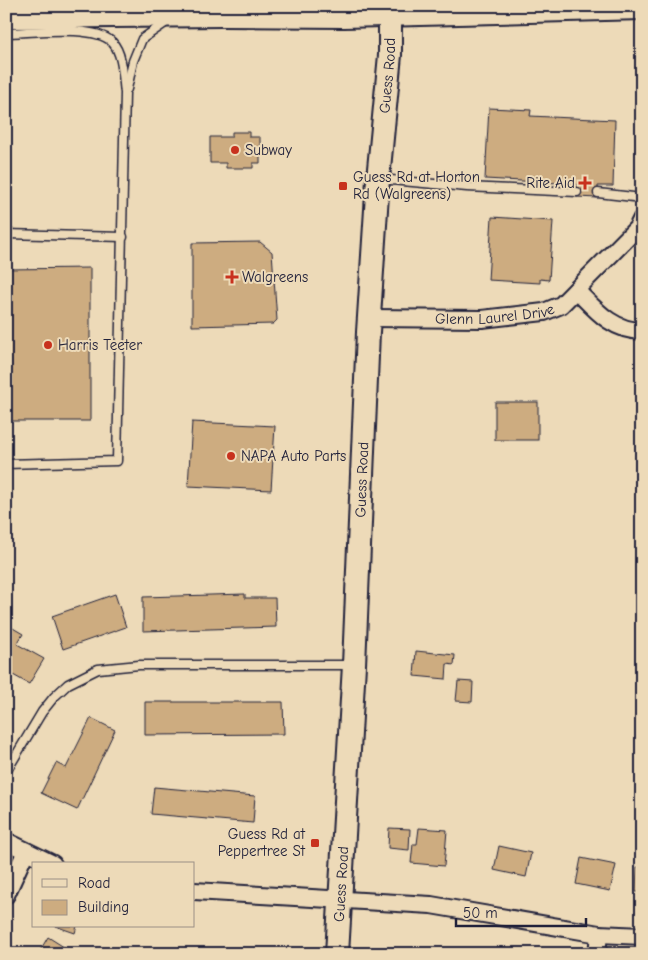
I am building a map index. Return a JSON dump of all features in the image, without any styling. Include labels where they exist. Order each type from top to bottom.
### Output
[{"type":"main road","name":"Guess Road","points":[[337,954],[354,665],[370,318],[378,179],[390,55],[390,11]]},
{"type":"street","points":[[6,18],[127,12],[175,16],[222,11],[642,9]]},
{"type":"street","name":"Glenn Laurel Drive","points":[[370,318],[482,319],[544,312],[561,305],[637,228],[642,218]]},
{"type":"street","points":[[576,290],[602,316],[616,326],[642,331]]},
{"type":"street","points":[[6,841],[49,862]]},
{"type":"street","points":[[6,895],[26,851]]},
{"type":"street","points":[[195,891],[431,905],[599,934],[642,936]]},
{"type":"street","points":[[597,954],[599,934]]},
{"type":"lane","points":[[6,464],[117,461],[126,93],[133,61],[142,39],[175,16]]},
{"type":"lane","points":[[6,33],[78,31],[102,35],[113,42],[119,55],[126,93]]},
{"type":"lane","points":[[378,179],[467,187],[576,192]]},
{"type":"lane","points":[[598,193],[642,198]]},
{"type":"lane","points":[[6,234],[123,236]]},
{"type":"lane","points":[[6,772],[42,712],[54,697],[68,684],[98,669],[139,665],[354,665]]},
{"type":"building","name":"Rite Aid","points":[[489,108],[531,110],[530,116],[615,120],[613,186],[598,186],[598,198],[576,197],[577,184],[485,179]]},
{"type":"building","name":"Subway","points":[[232,132],[249,132],[249,137],[260,137],[260,163],[253,163],[253,168],[226,168],[226,163],[210,163],[210,137],[232,137]]},
{"type":"building","points":[[492,217],[553,221],[549,280],[540,279],[540,283],[488,280]]},
{"type":"building","name":"Walgreens","points":[[260,242],[272,252],[277,320],[273,324],[192,326],[192,243]]},
{"type":"building","name":"Harris Teeter","points":[[90,268],[90,421],[6,421],[6,269]]},
{"type":"building","points":[[495,402],[538,402],[538,440],[495,440]]},
{"type":"building","name":"NAPA Auto Parts","points":[[192,422],[275,426],[271,490],[188,486]]},
{"type":"building","points":[[115,594],[126,627],[63,649],[52,616]]},
{"type":"building","points":[[245,594],[245,598],[275,598],[276,627],[143,631],[143,597]]},
{"type":"building","points":[[6,624],[23,634],[17,644],[44,659],[29,684],[6,671]]},
{"type":"building","points":[[416,651],[455,655],[454,665],[447,664],[446,679],[414,676]]},
{"type":"building","points":[[458,681],[473,682],[472,702],[456,701]]},
{"type":"building","points":[[145,702],[283,702],[284,734],[145,735]]},
{"type":"building","points":[[91,718],[115,730],[77,810],[41,793],[56,763],[66,768]]},
{"type":"building","points":[[154,787],[255,796],[253,823],[151,814]]},
{"type":"building","points":[[389,828],[410,829],[409,850],[388,848]]},
{"type":"building","points":[[419,828],[447,830],[444,866],[411,863],[413,844],[417,844]]},
{"type":"building","points":[[499,846],[531,853],[526,877],[494,870]]},
{"type":"building","points":[[581,858],[616,865],[610,891],[576,884]]},
{"type":"building","points":[[637,867],[642,867],[642,892],[636,892]]},
{"type":"building","points":[[61,928],[76,928],[75,933]]},
{"type":"building","points":[[48,937],[67,949],[64,954],[38,954]]},
{"type":"place","name":"Subway","points":[[235,150]]},
{"type":"place","name":"Rite Aid","points":[[585,183]]},
{"type":"place","name":"Guess Rd at Horton Rd (Walgreens)","points":[[343,186]]},
{"type":"place","name":"Walgreens","points":[[232,277]]},
{"type":"place","name":"Harris Teeter","points":[[48,345]]},
{"type":"place","name":"NAPA Auto Parts","points":[[231,456]]},
{"type":"place","name":"Guess Rd at Peppertree St","points":[[315,843]]}]
